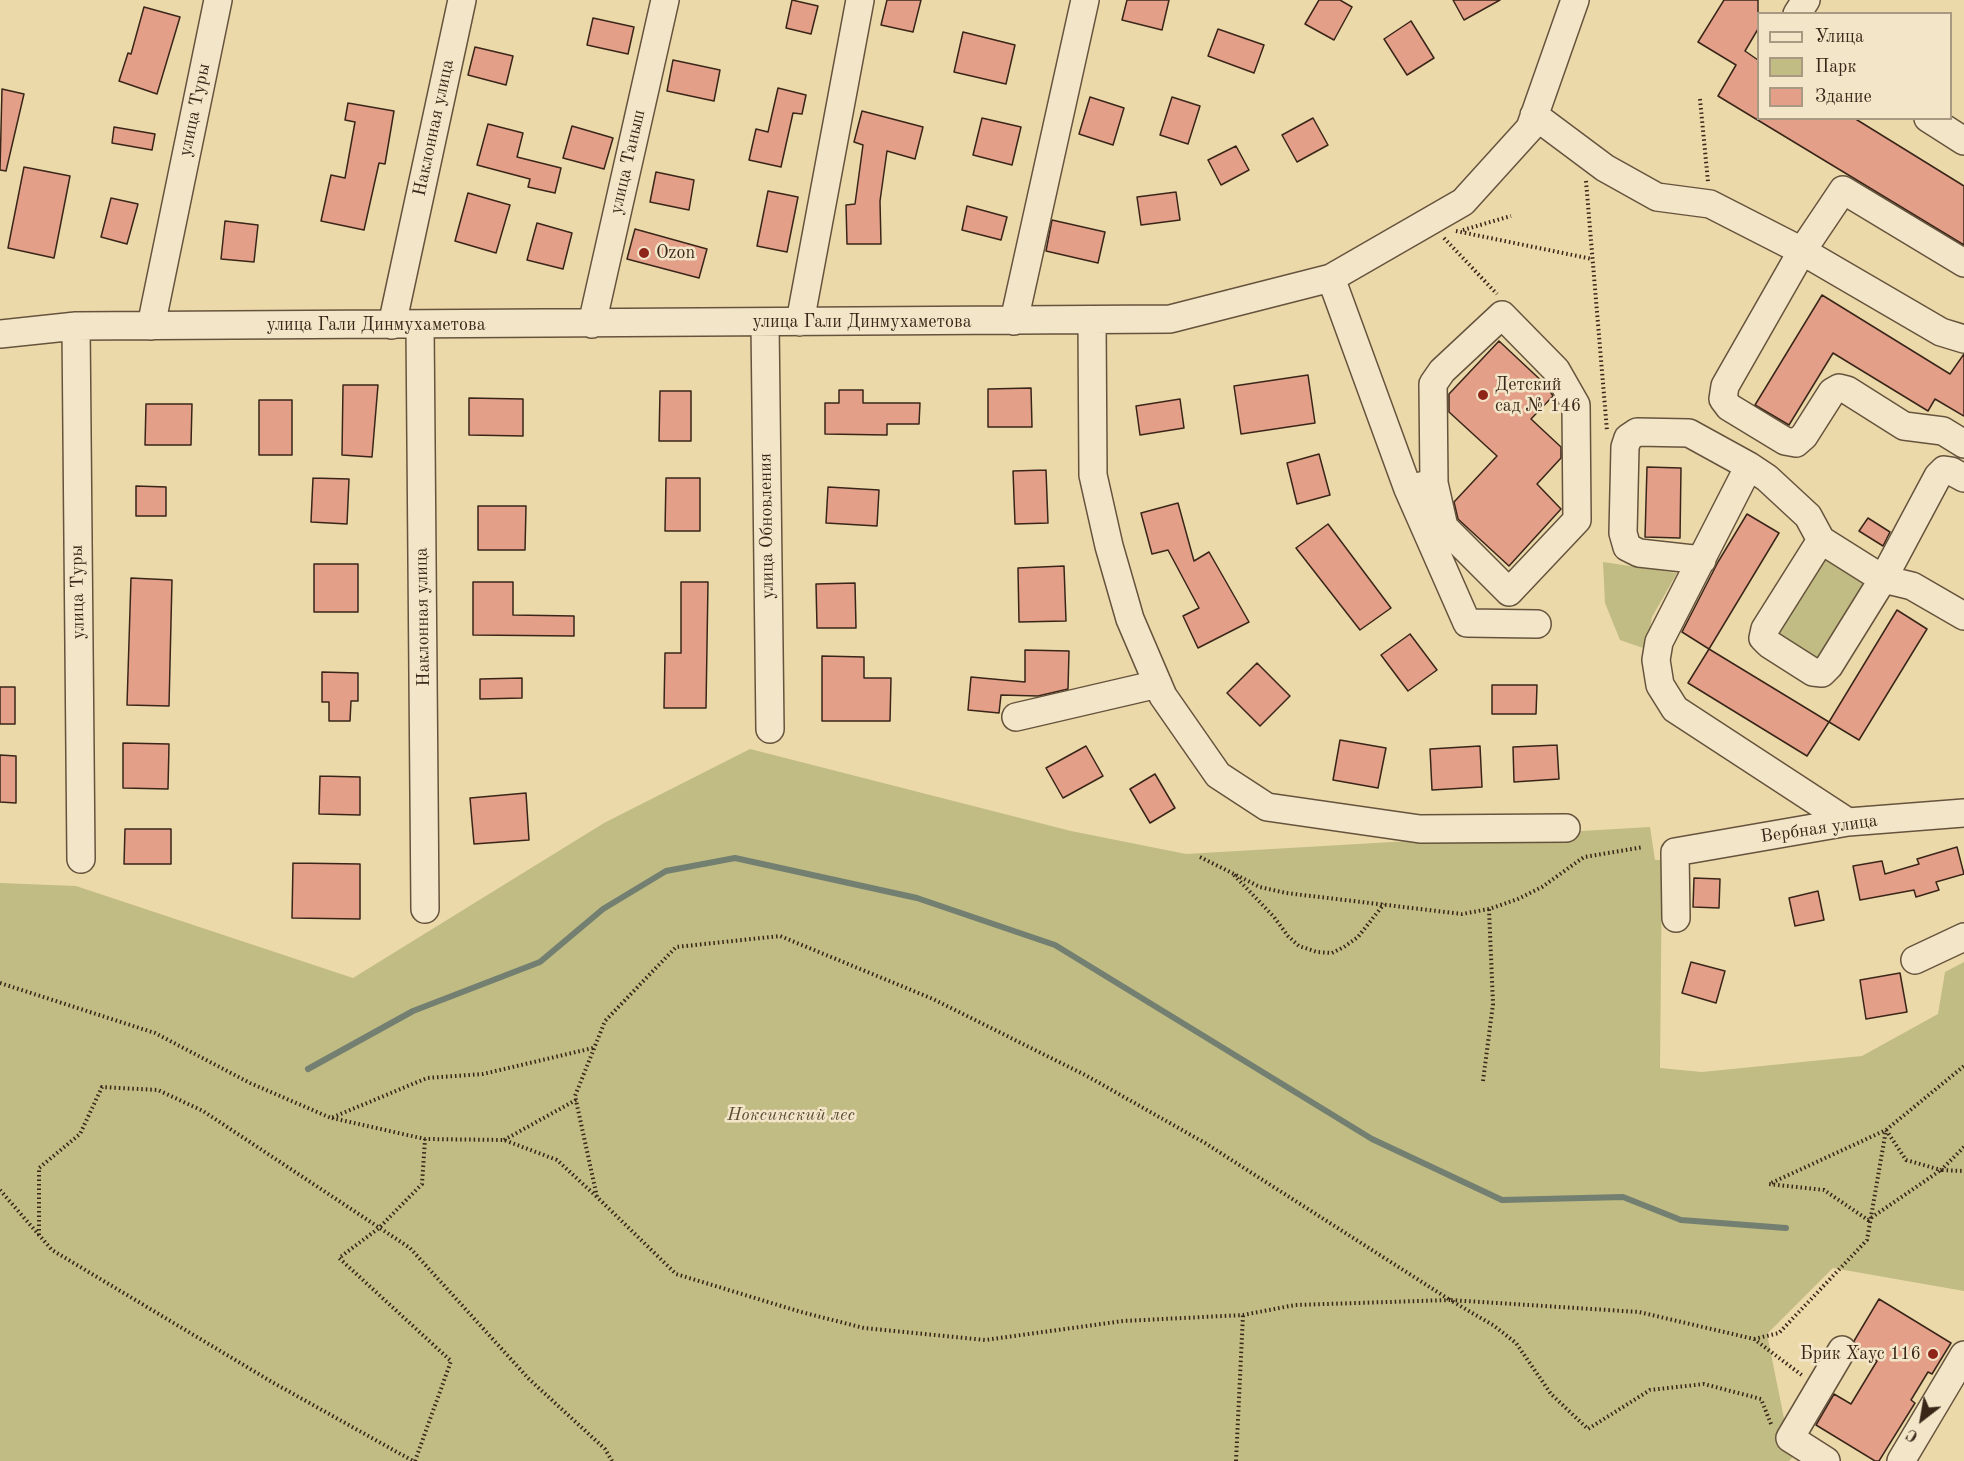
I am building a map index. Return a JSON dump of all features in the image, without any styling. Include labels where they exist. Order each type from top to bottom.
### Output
[{"type":"street","name":"улица Туры","points":[[151,326],[218,0]]},
{"type":"street","name":"Наклонная улица","points":[[392,326],[462,0]]},
{"type":"street","name":"улица Таныш","points":[[592,324],[665,0]]},
{"type":"street","points":[[800,322],[860,0]]},
{"type":"street","points":[[1014,321],[1085,0]]},
{"type":"street","name":"улица Гали Динмухаметова","points":[[0,334],[76,326],[1170,320],[1331,278],[1463,202],[1530,128],[1575,0]]},
{"type":"street","points":[[1534,115],[1605,168],[1657,197],[1710,204],[1802,251],[1941,332],[1964,339]]},
{"type":"street","points":[[1931,120],[1964,141]]},
{"type":"street","points":[[1964,263],[1844,190],[1802,251],[1725,386],[1723,399],[1729,407],[1785,441],[1796,443],[1804,436],[1832,392],[1839,388],[1847,390],[1904,426],[1943,431],[1964,444]]},
{"type":"street","points":[[1331,278],[1408,489],[1467,623],[1537,624]]},
{"type":"street","points":[[1502,315],[1556,370],[1576,405],[1577,520],[1509,592],[1444,527],[1434,483],[1433,384],[1442,371],[1502,315]]},
{"type":"street","points":[[1092,320],[1093,475],[1109,546],[1131,619],[1163,696],[1218,775],[1267,807],[1420,829],[1566,828]]},
{"type":"street","name":"улица Обновления","points":[[765,323],[770,729]]},
{"type":"street","name":"Наклонная улица","points":[[420,325],[426,909]]},
{"type":"street","name":"улица Туры","points":[[76,326],[81,859]]},
{"type":"street","points":[[1702,560],[1639,554],[1627,547],[1623,533],[1625,447],[1628,438],[1637,432],[1689,433],[1749,466],[1767,478],[1808,516],[1821,540],[1883,579],[1912,586],[1964,616]]},
{"type":"street","points":[[1749,466],[1659,642],[1656,660],[1660,685],[1675,710],[1848,822]]},
{"type":"street","points":[[1821,540],[1765,629],[1763,638],[1813,672],[1822,673],[1829,666],[1883,579],[1938,476],[1944,470],[1964,478]]},
{"type":"street","points":[[1408,489],[1434,483]]},
{"type":"street","points":[[1016,717],[1158,684]]},
{"type":"street","name":"Вербная улица","points":[[1676,918],[1675,852],[1848,822],[1964,813]]},
{"type":"street","points":[[1915,960],[1964,937]]},
{"type":"street","points":[[1826,1461],[1790,1438],[1818,1387],[1842,1350]]},
{"type":"street","points":[[1901,1461],[1964,1355]]},
{"type":"path","points":[[1700,99],[1710,204]]},
{"type":"path","points":[[1586,154],[1608,436]]},
{"type":"path","points":[[1458,232],[1511,216]]},
{"type":"path","points":[[1452,231],[1593,259]]},
{"type":"path","points":[[1440,233],[1511,308],[1502,315]]},
{"type":"path","points":[[1200,857],[1260,887],[1286,893],[1462,914],[1489,909],[1542,887],[1584,857],[1643,847]]},
{"type":"path","points":[[1231,873],[1293,941],[1299,946],[1317,952],[1332,953],[1358,937],[1384,904]]},
{"type":"path","points":[[1483,1081],[1493,1004],[1489,909]]},
{"type":"path","points":[[597,1197],[575,1096],[605,1021],[676,947],[780,936],[933,999],[1087,1076],[1205,1143],[1450,1300],[1493,1325],[1516,1343],[1551,1394],[1588,1429],[1650,1390],[1704,1384],[1761,1399],[1775,1434],[1790,1438]]},
{"type":"path","points":[[0,982],[155,1033],[250,1083],[331,1118],[425,1139],[504,1140],[557,1160],[676,1274],[864,1328],[985,1340],[1123,1321],[1243,1315],[1295,1305],[1450,1300],[1639,1312],[1754,1339],[1818,1387]]},
{"type":"path","points":[[331,1118],[427,1078],[483,1074],[594,1048]]},
{"type":"path","points":[[1868,1220],[1824,1190],[1769,1184],[1886,1130],[1964,1066]]},
{"type":"path","points":[[39,1235],[39,1168],[80,1134],[102,1087],[158,1090],[203,1111],[410,1248],[530,1379],[605,1449],[612,1461]]},
{"type":"path","points":[[504,1140],[576,1100]]},
{"type":"path","points":[[1754,1339],[1779,1333],[1867,1240],[1868,1220],[1886,1130]]},
{"type":"path","points":[[1886,1130],[1906,1160],[1941,1170],[1964,1172]]},
{"type":"path","points":[[0,1190],[52,1250],[273,1382],[414,1461],[451,1361],[339,1258],[379,1228],[422,1184],[425,1139]]},
{"type":"path","points":[[1868,1220],[1941,1170],[1964,1147]]},
{"type":"path","points":[[1236,1461],[1243,1315]]},
{"type":"green space","points":[[1817,555],[1869,585],[1820,665],[1769,634]]},
{"type":"green space","points":[[1603,562],[1677,573],[1652,617],[1646,649],[1620,640],[1605,603]]},
{"type":"green space","name":"Ноксинский лес","points":[[750,749],[1071,831],[1186,854],[1650,827],[1655,860],[1662,860],[1660,1068],[1702,1072],[1862,1056],[1938,1014],[1945,972],[1964,962],[1964,1291],[1833,1268],[1767,1334],[1792,1458],[1789,1461],[0,1461],[0,883],[76,886],[353,978],[604,823]]},
{"type":"building","points":[[792,0],[818,6],[811,34],[786,28]]},
{"type":"building","points":[[887,0],[921,0],[913,32],[881,25]]},
{"type":"building","points":[[1127,0],[1169,0],[1162,30],[1122,20]]},
{"type":"building","points":[[1319,0],[1340,0],[1352,7],[1334,40],[1305,24]]},
{"type":"building","points":[[1453,0],[1500,0],[1464,20]]},
{"type":"building","points":[[1724,0],[1758,0],[1757,31],[1745,51],[1757,59],[1757,120],[1718,96],[1736,65],[1698,42]]},
{"type":"building","points":[[144,7],[180,17],[157,94],[119,81],[128,53],[131,54]]},
{"type":"building","points":[[593,18],[634,27],[628,54],[587,45]]},
{"type":"building","points":[[1411,21],[1434,58],[1407,75],[1384,39]]},
{"type":"building","points":[[1218,29],[1264,45],[1254,73],[1208,56]]},
{"type":"building","points":[[963,32],[1015,45],[1006,84],[954,72]]},
{"type":"building","points":[[475,47],[513,56],[506,85],[468,75]]},
{"type":"building","points":[[673,60],[720,70],[714,101],[667,91]]},
{"type":"building","points":[[778,88],[806,95],[802,114],[793,113],[781,167],[749,160],[756,129],[768,132]]},
{"type":"building","points":[[2,89],[24,94],[6,171],[0,170]]},
{"type":"building","points":[[1090,97],[1124,108],[1113,145],[1079,134]]},
{"type":"building","points":[[1172,97],[1200,106],[1188,144],[1160,135]]},
{"type":"building","points":[[348,103],[394,111],[385,164],[379,163],[364,230],[321,221],[331,175],[345,178],[355,122],[345,120]]},
{"type":"building","points":[[862,111],[923,127],[915,159],[887,151],[880,201],[881,244],[847,244],[846,205],[855,204],[863,145],[854,142]]},
{"type":"building","points":[[982,118],[1021,127],[1012,165],[973,155]]},
{"type":"building","points":[[1313,118],[1328,145],[1297,162],[1282,135]]},
{"type":"building","points":[[1758,120],[1857,120],[1964,186],[1964,245]]},
{"type":"building","points":[[488,124],[523,133],[517,157],[561,168],[555,193],[528,187],[530,179],[477,165]]},
{"type":"building","points":[[572,126],[613,138],[604,169],[563,158]]},
{"type":"building","points":[[114,127],[155,134],[152,150],[112,143]]},
{"type":"building","points":[[1236,146],[1249,170],[1221,185],[1208,160]]},
{"type":"building","points":[[24,167],[70,176],[54,258],[8,248]]},
{"type":"building","points":[[656,172],[694,180],[689,210],[650,202]]},
{"type":"building","points":[[768,191],[798,197],[787,252],[757,246]]},
{"type":"building","points":[[1176,192],[1180,220],[1141,225],[1137,197]]},
{"type":"building","points":[[468,193],[510,205],[496,253],[455,241]]},
{"type":"building","points":[[111,198],[138,204],[127,244],[101,237]]},
{"type":"building","points":[[967,206],[1007,217],[1001,240],[962,230]]},
{"type":"building","points":[[1052,220],[1105,232],[1098,263],[1046,251]]},
{"type":"building","points":[[225,221],[258,225],[254,262],[221,259]]},
{"type":"building","points":[[537,223],[572,233],[563,269],[527,260]]},
{"type":"building","points":[[635,229],[707,249],[699,278],[627,259]]},
{"type":"building","points":[[1822,295],[1950,374],[1964,354],[1964,416],[1935,399],[1928,411],[1833,353],[1789,425],[1755,405]]},
{"type":"building","points":[[1499,341],[1547,386],[1553,396],[1531,419],[1561,447],[1561,458],[1537,484],[1561,509],[1509,566],[1458,519],[1454,502],[1497,456],[1449,412],[1449,394]]},
{"type":"building","points":[[1308,375],[1315,423],[1241,434],[1234,386]]},
{"type":"building","points":[[343,385],[378,385],[372,457],[342,455]]},
{"type":"building","points":[[1031,388],[1032,427],[988,427],[988,389]]},
{"type":"building","points":[[839,390],[863,390],[863,403],[920,403],[919,424],[887,424],[887,435],[825,434],[825,403],[839,403]]},
{"type":"building","points":[[660,391],[691,391],[691,441],[659,441]]},
{"type":"building","points":[[469,398],[523,399],[523,436],[469,435]]},
{"type":"building","points":[[1180,399],[1184,428],[1140,435],[1136,406]]},
{"type":"building","points":[[259,400],[292,400],[292,455],[259,455]]},
{"type":"building","points":[[146,404],[192,404],[191,445],[145,445]]},
{"type":"building","points":[[1319,454],[1330,495],[1297,504],[1287,463]]},
{"type":"building","points":[[1647,467],[1681,468],[1680,538],[1645,537]]},
{"type":"building","points":[[1046,470],[1048,523],[1015,524],[1013,471]]},
{"type":"building","points":[[313,478],[349,479],[347,524],[311,522]]},
{"type":"building","points":[[666,478],[700,478],[700,531],[665,531]]},
{"type":"building","points":[[136,486],[166,487],[166,516],[136,516]]},
{"type":"building","points":[[828,487],[879,490],[877,526],[826,523]]},
{"type":"building","points":[[1178,503],[1194,561],[1209,552],[1249,622],[1198,648],[1183,616],[1199,608],[1168,550],[1152,554],[1141,513]]},
{"type":"building","points":[[478,506],[526,506],[525,550],[478,550]]},
{"type":"building","points":[[1747,514],[1779,533],[1709,649],[1682,632],[1718,562]]},
{"type":"building","points":[[1868,518],[1890,532],[1883,546],[1859,531]]},
{"type":"building","points":[[1328,524],[1391,608],[1360,630],[1296,548]]},
{"type":"building","points":[[314,564],[358,564],[358,612],[314,612]]},
{"type":"building","points":[[1064,566],[1066,621],[1019,622],[1018,568]]},
{"type":"building","points":[[131,578],[172,580],[169,706],[127,705]]},
{"type":"building","points":[[473,582],[513,582],[513,615],[574,616],[574,636],[473,635]]},
{"type":"building","points":[[681,582],[708,582],[706,708],[664,708],[665,653],[681,653]]},
{"type":"building","points":[[855,583],[856,628],[817,628],[816,584]]},
{"type":"building","points":[[1897,610],[1927,629],[1859,740],[1829,722]]},
{"type":"building","points":[[1410,634],[1437,670],[1408,691],[1381,655]]},
{"type":"building","points":[[1709,649],[1829,722],[1807,756],[1688,683]]},
{"type":"building","points":[[1025,650],[1069,651],[1068,689],[1038,696],[1001,695],[999,713],[968,710],[971,677],[1025,682]]},
{"type":"building","points":[[822,656],[864,657],[864,678],[891,678],[890,721],[822,721]]},
{"type":"building","points":[[1257,663],[1290,696],[1260,726],[1227,693]]},
{"type":"building","points":[[322,672],[358,673],[358,701],[351,701],[350,721],[329,721],[329,702],[322,702]]},
{"type":"building","points":[[522,678],[522,698],[480,699],[480,679]]},
{"type":"building","points":[[1492,685],[1537,685],[1536,714],[1492,714]]},
{"type":"building","points":[[0,687],[15,687],[15,724],[0,724]]},
{"type":"building","points":[[1340,740],[1386,748],[1378,788],[1333,780]]},
{"type":"building","points":[[123,743],[169,744],[168,789],[123,788]]},
{"type":"building","points":[[1557,745],[1559,779],[1514,782],[1513,747]]},
{"type":"building","points":[[1086,746],[1103,776],[1063,798],[1046,768]]},
{"type":"building","points":[[1480,746],[1482,787],[1432,790],[1430,749]]},
{"type":"building","points":[[0,755],[16,756],[16,803],[0,802]]},
{"type":"building","points":[[1155,774],[1175,808],[1150,823],[1130,789]]},
{"type":"building","points":[[320,776],[360,777],[360,815],[319,814]]},
{"type":"building","points":[[526,793],[529,840],[474,844],[470,798]]},
{"type":"building","points":[[125,829],[171,829],[171,864],[124,864]]},
{"type":"building","points":[[1957,847],[1964,874],[1936,882],[1939,890],[1916,897],[1914,890],[1860,900],[1853,866],[1882,861],[1885,874],[1919,864],[1917,859]]},
{"type":"building","points":[[293,863],[360,864],[360,919],[292,918]]},
{"type":"building","points":[[1694,878],[1720,879],[1719,908],[1693,907]]},
{"type":"building","points":[[1818,891],[1824,920],[1795,926],[1789,898]]},
{"type":"building","points":[[1691,962],[1725,971],[1716,1003],[1682,993]]},
{"type":"building","points":[[1900,973],[1907,1012],[1866,1019],[1860,980]]},
{"type":"building","points":[[1879,1299],[1951,1343],[1932,1374],[1928,1372],[1911,1400],[1915,1403],[1879,1461],[1875,1461],[1816,1425],[1834,1394],[1851,1404],[1877,1361],[1858,1349],[1854,1341]]},
{"type":"waterway","points":[[308,1069],[413,1011],[540,962],[603,909],[666,871],[735,858],[917,898],[1055,945],[1372,1139],[1502,1200],[1623,1197],[1681,1220],[1786,1228]]},
{"type":"place","name":"Ozon","points":[[644,253]]},
{"type":"place","name":"Детский сад № 146","points":[[1483,395]]},
{"type":"place","name":"Брик Хаус 116","points":[[1933,1354]]}]
